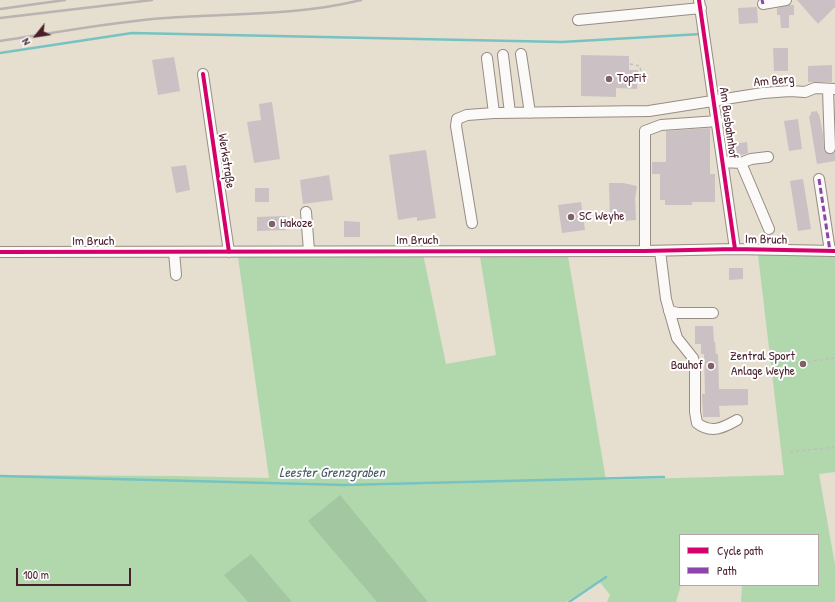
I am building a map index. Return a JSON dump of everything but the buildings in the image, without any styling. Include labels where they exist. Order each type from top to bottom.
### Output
[{"type":"street","points":[[762,4],[786,0]]},
{"type":"street","points":[[578,20],[700,4]]},
{"type":"street","name":"Am Busbahnhof","points":[[700,4],[718,121],[735,250]]},
{"type":"street","points":[[521,54],[530,113]]},
{"type":"street","points":[[503,56],[510,113]]},
{"type":"street","points":[[487,58],[494,113]]},
{"type":"street","name":"Werkstraße","points":[[203,74],[229,252]]},
{"type":"street","name":"Am Berg","points":[[472,223],[456,126],[457,119],[461,117],[467,115],[494,113],[649,111],[763,94],[790,91],[805,92],[815,88],[832,89]]},
{"type":"street","points":[[830,148],[832,89]]},
{"type":"street","points":[[645,251],[645,131],[661,125],[718,121]]},
{"type":"street","points":[[723,162],[741,163],[768,157]]},
{"type":"street","points":[[741,163],[769,229]]},
{"type":"street","points":[[819,179],[833,250]]},
{"type":"street","points":[[306,212],[309,251]]},
{"type":"street","name":"Im Bruch","points":[[0,252],[833,250]]},
{"type":"street","points":[[660,251],[669,311],[677,338],[693,358],[695,367],[695,412],[697,423],[703,428],[713,429],[721,428],[737,420]]},
{"type":"street","points":[[174,252],[176,275]]},
{"type":"street","points":[[669,311],[678,314],[713,313]]},
{"type":"path","points":[[630,64],[640,66],[641,73]]},
{"type":"path","points":[[778,366],[835,358]]},
{"type":"path","points":[[790,452],[835,447]]},
{"type":"green space","points":[[423,254],[446,364],[496,355],[480,257],[568,256],[606,480],[784,475],[758,255],[835,256],[835,472],[819,474],[835,565],[835,602],[741,602],[742,586],[819,586],[819,534],[679,534],[679,586],[681,586],[676,602],[607,602],[610,595],[599,581],[566,602],[0,602],[0,475],[269,478],[238,257]]},
{"type":"green space","points":[[340,495],[428,602],[377,602],[308,521]]},
{"type":"green space","points":[[251,554],[292,602],[248,602],[224,575]]},
{"type":"waterway","points":[[0,53],[132,33],[562,42],[701,34]]},
{"type":"waterway","name":"Leester Grenzgraben","points":[[0,476],[345,485],[664,477]]},
{"type":"waterway","points":[[569,602],[606,577]]},
{"type":"railway","points":[[0,9],[65,0]]},
{"type":"railway","points":[[0,18],[152,0]]},
{"type":"railway","points":[[0,41],[144,20],[313,9],[361,0]]},
{"type":"marked path","points":[[762,0],[763,4]]},
{"type":"marked path","points":[[819,179],[830,251]]},
{"type":"cycle path","points":[[699,0],[735,249]]},
{"type":"cycle path","points":[[203,74],[229,252]]},
{"type":"cycle path","points":[[0,252],[645,251],[735,249],[835,251]]},
{"type":"place","name":"TopFit","points":[[609,79]]},
{"type":"place","name":"SC Weyhe","points":[[571,217]]},
{"type":"place","name":"Hakoze","points":[[272,224]]},
{"type":"place","name":"Zentral Sport Anlage Weyhe","points":[[803,364]]},
{"type":"place","name":"Bauhof","points":[[711,366]]}]
